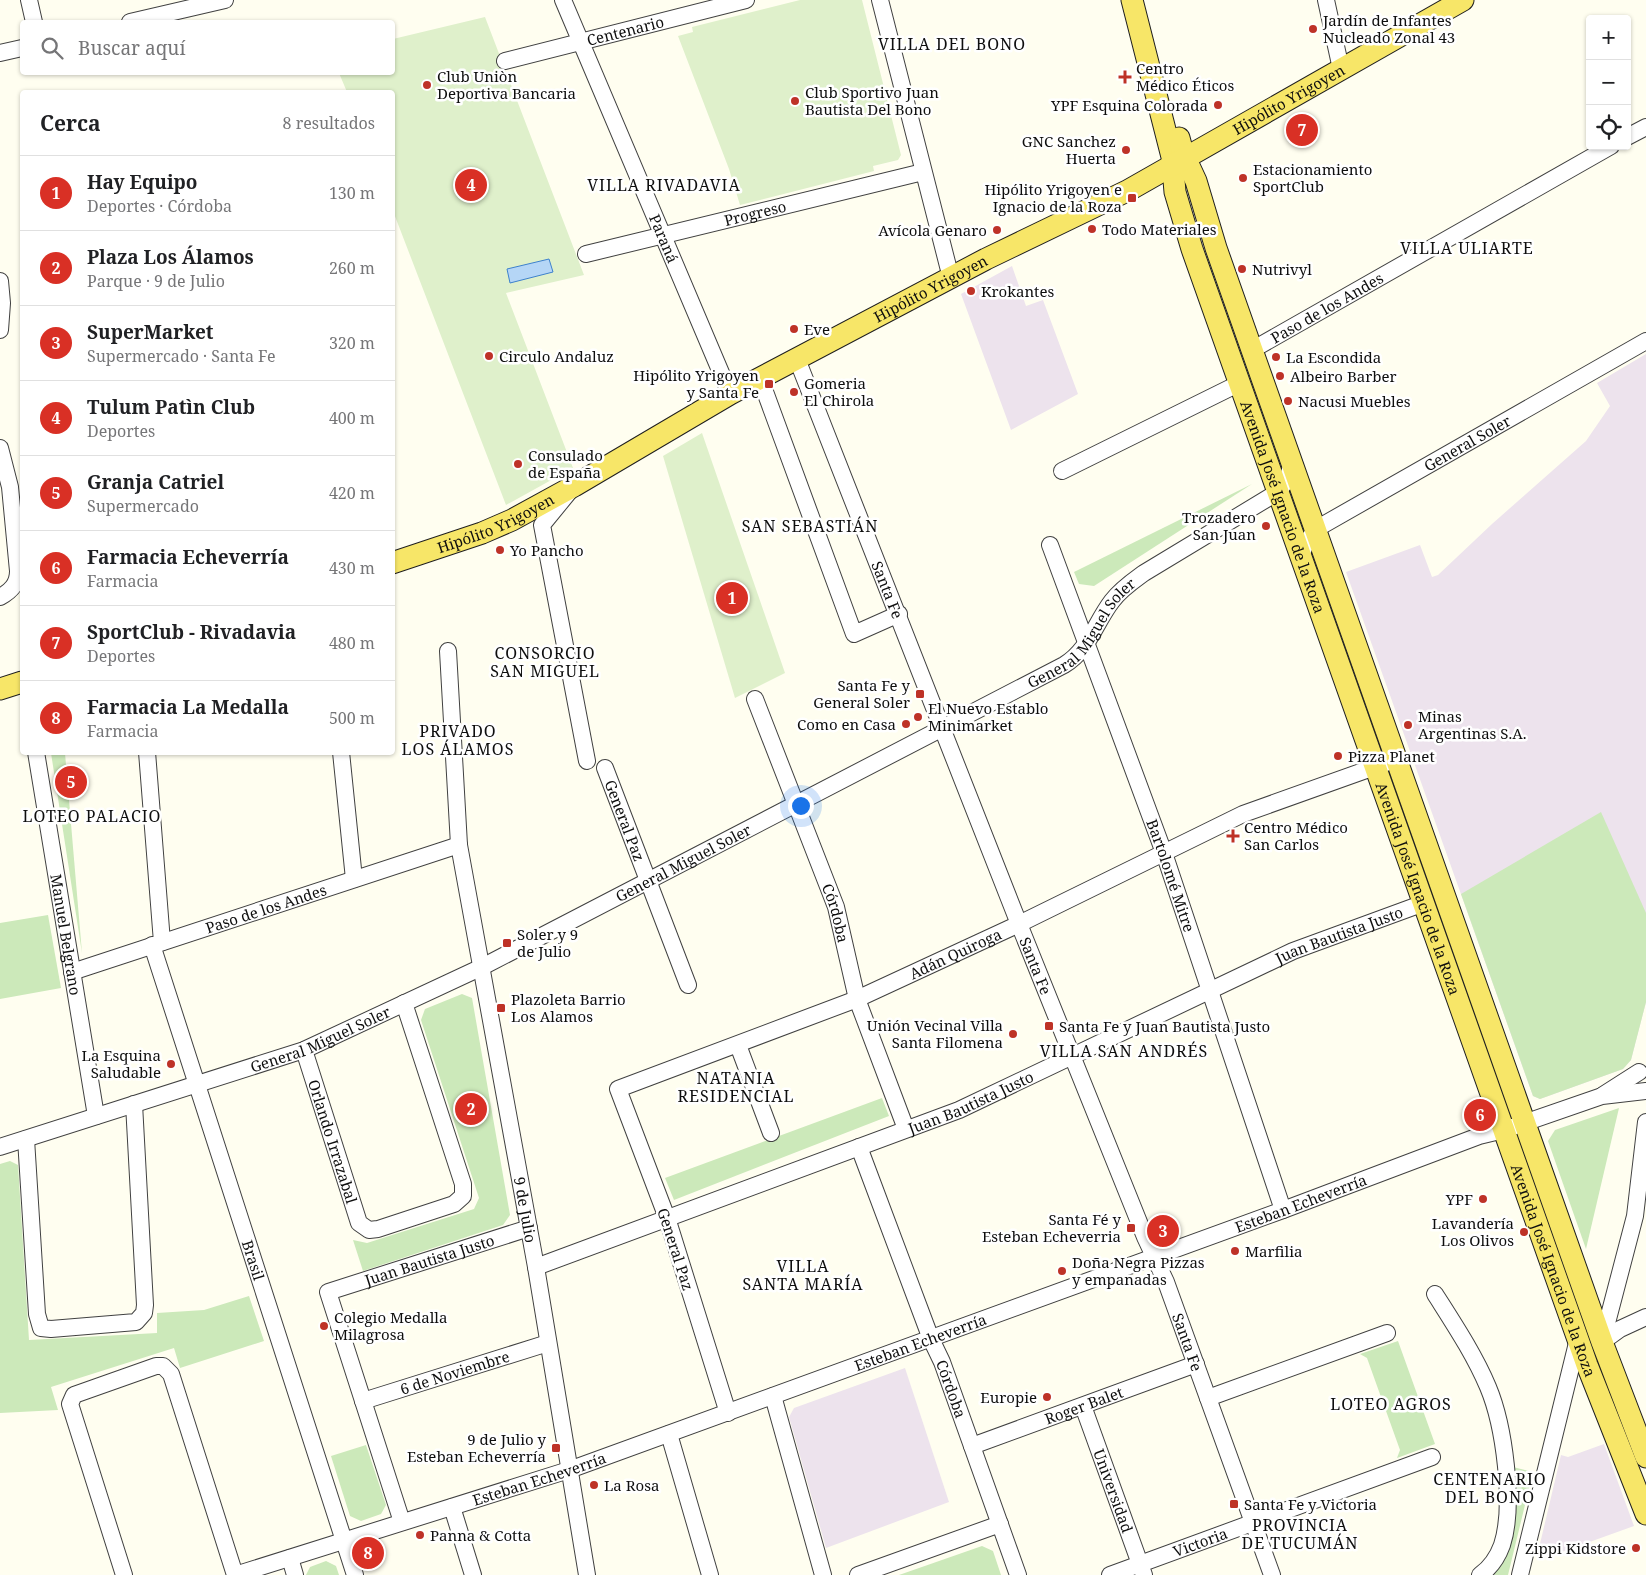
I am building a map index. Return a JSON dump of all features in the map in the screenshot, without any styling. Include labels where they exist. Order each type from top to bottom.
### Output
[{"type":"main road","name":"Avenida José Ignacio de la Roza","points":[[1132,0],[1179,162],[1196,181],[1216,248],[1602,1342],[1646,1457]]},
{"type":"main road","name":"Avenida José Ignacio de la Roza","points":[[1144,0],[1179,162],[1175,192],[1192,249],[1578,1339],[1646,1514]]},
{"type":"main road","name":"Hipólito Yrigoyen","points":[[395,562],[490,530],[512,520],[574,486],[730,394],[797,358],[950,278],[1129,190],[1463,0]]},
{"type":"main road","points":[[0,689],[20,683]]},
{"type":"street","points":[[29,0],[34,20]]},
{"type":"street","points":[[136,20],[184,5],[225,0]]},
{"type":"street","name":"Paraná","points":[[563,0],[730,394]]},
{"type":"street","name":"Centenario","points":[[505,61],[746,0]]},
{"type":"street","points":[[880,0],[950,278]]},
{"type":"street","points":[[1326,0],[1341,70]]},
{"type":"street","points":[[0,53],[20,48]]},
{"type":"street","points":[[1631,135],[1646,127]]},
{"type":"street","name":"Paso de los Andes","points":[[1252,350],[1604,150]]},
{"type":"street","name":"Progreso","points":[[586,254],[923,172]]},
{"type":"street","points":[[0,281],[2,303],[0,330]]},
{"type":"street","name":"General Soler","points":[[1301,556],[1306,543],[1316,529],[1646,341]]},
{"type":"street","name":"Santa Fe","points":[[797,358],[1019,924],[1145,1237],[1166,1282],[1272,1575]]},
{"type":"street","points":[[760,378],[854,634],[898,614]]},
{"type":"street","points":[[1062,470],[1240,383]]},
{"type":"street","points":[[0,448],[10,487],[18,571],[18,577],[11,590],[0,597]]},
{"type":"street","points":[[1278,492],[1287,480],[1292,463]]},
{"type":"street","points":[[574,486],[542,525],[587,761]]},
{"type":"street","name":"General Miguel Soler","points":[[0,1147],[304,1050],[482,966],[648,882],[1064,666],[1079,655],[1113,599],[1126,586],[1144,573],[1278,492]]},
{"type":"street","name":"Bartolomé Mitre","points":[[1050,545],[1164,853],[1283,1210]]},
{"type":"street","name":"9 de Julio","points":[[448,651],[459,845],[536,1267],[588,1575]]},
{"type":"street","name":"Córdoba","points":[[755,700],[836,906],[857,999],[906,1129]]},
{"type":"street","name":"Manuel Belgrano","points":[[36,755],[96,1116]]},
{"type":"street","name":"Brasil","points":[[147,755],[157,944],[196,1084],[355,1575]]},
{"type":"street","points":[[340,755],[354,879]]},
{"type":"street","name":"Adán Quiroga","points":[[618,1088],[738,1045],[857,999],[1019,924],[1244,814],[1397,759]]},
{"type":"street","name":"General Paz","points":[[605,768],[688,985]]},
{"type":"street","name":"Paso de los Andes","points":[[72,972],[459,845]]},
{"type":"street","name":"Juan Bautista Justo","points":[[536,1267],[959,1110],[1293,951],[1424,903]]},
{"type":"street","name":"Orlando Irrazabal","points":[[304,1050],[359,1223],[369,1230],[378,1229],[454,1204],[463,1196],[464,1184],[404,1003]]},
{"type":"street","points":[[738,1045],[771,1133]]},
{"type":"street","points":[[1644,1065],[1639,1083],[1646,1091]]},
{"type":"street","name":"Esteban Echeverría","points":[[1602,1096],[1644,1065]]},
{"type":"street","name":"General Paz","points":[[618,1088],[667,1218],[728,1413]]},
{"type":"street","name":"Esteban Echeverría","points":[[235,1575],[569,1470],[1155,1257],[1480,1136],[1504,1130],[1602,1096],[1646,1091]]},
{"type":"street","points":[[26,1139],[37,1314],[40,1328],[51,1329],[136,1322],[144,1313],[145,1305],[134,1104]]},
{"type":"street","points":[[1602,1342],[1635,1216],[1646,1122]]},
{"type":"street","name":"Córdoba","points":[[859,1147],[931,1339],[942,1362],[1018,1575]]},
{"type":"street","name":"Juan Bautista Justo","points":[[363,1402],[328,1292],[529,1228]]},
{"type":"street","points":[[1435,1294],[1468,1346],[1488,1387],[1503,1447],[1507,1503],[1505,1534],[1491,1565],[1480,1575]]},
{"type":"street","points":[[1602,1342],[1620,1329],[1646,1317]]},
{"type":"street","points":[[1208,1398],[1387,1333]]},
{"type":"street","points":[[1520,1575],[1578,1339]]},
{"type":"street","name":"6 de Noviembre","points":[[363,1402],[548,1344]]},
{"type":"street","name":"Roger Balet","points":[[972,1446],[1196,1364]]},
{"type":"street","points":[[124,1575],[70,1404],[74,1394],[156,1366],[163,1366],[171,1374],[235,1575]]},
{"type":"street","points":[[773,1396],[823,1575]]},
{"type":"street","points":[[363,1402],[402,1522]]},
{"type":"street","name":"Universidad","points":[[1083,1406],[1142,1570]]},
{"type":"street","points":[[669,1434],[710,1575]]},
{"type":"street","name":"Victoria","points":[[1110,1575],[1142,1570],[1253,1522],[1432,1457]]},
{"type":"street","points":[[452,1507],[473,1575]]},
{"type":"street","points":[[858,1575],[1000,1524]]},
{"type":"street","points":[[290,1558],[295,1575]]},
{"type":"shaded area","name":"Krokantes","points":[[1012,266],[1026,306],[1043,300],[1078,394],[1011,430],[961,294]]},
{"type":"shaded area","points":[[1646,354],[1646,1002],[1631,1060],[1623,1069],[1540,1099],[1533,1096],[1346,572],[1420,545],[1432,577],[1438,575],[1492,524],[1586,441],[1610,406],[1597,383]]},
{"type":"shaded area","points":[[905,1368],[949,1502],[826,1548],[789,1417],[794,1408]]},
{"type":"shaded area","points":[[1604,1444],[1634,1526],[1559,1553],[1539,1548],[1561,1455],[1568,1457]]},
{"type":"green space","name":"Club Sportivo Juan Bautista Del Bono","points":[[800,0],[862,0],[901,155],[898,160],[873,166],[874,171],[740,205],[729,169],[678,36],[693,32],[692,27]]},
{"type":"green space","points":[[485,17],[584,275],[506,293],[573,468],[506,505],[395,216],[395,90],[346,90],[340,75],[395,75],[395,39]]},
{"type":"green space","points":[[702,433],[785,673],[735,698],[663,456]]},
{"type":"green space","points":[[1252,484],[1094,586],[1079,584],[1074,572]]},
{"type":"green space","points":[[51,755],[65,755],[82,953]]},
{"type":"green space","points":[[1601,812],[1646,913],[1646,1002],[1631,1060],[1623,1069],[1540,1099],[1533,1096],[1461,894]]},
{"type":"green space","points":[[48,915],[61,988],[0,999],[0,923]]},
{"type":"green space","points":[[462,994],[472,998],[510,1215],[503,1225],[363,1271],[353,1240],[367,1243],[474,1209],[479,1198],[421,1020],[425,1009]]},
{"type":"green space","points":[[882,1098],[889,1116],[674,1200],[665,1178]]},
{"type":"green space","points":[[1619,1108],[1586,1249],[1548,1141],[1555,1130]]},
{"type":"green space","points":[[10,1161],[18,1165],[29,1340],[157,1333],[157,1313],[204,1310],[249,1296],[264,1341],[180,1368],[174,1348],[51,1387],[58,1410],[0,1413],[0,1164]]},
{"type":"green space","points":[[1398,1341],[1435,1444],[1397,1458],[1400,1450],[1367,1358],[1360,1354]]},
{"type":"green space","points":[[366,1445],[386,1505],[381,1514],[361,1521],[350,1516],[331,1456]]},
{"type":"green space","points":[[1513,1467],[1533,1472],[1508,1575],[1494,1575],[1501,1563]]},
{"type":"green space","points":[[982,1546],[993,1551],[1001,1575],[899,1575]]},
{"type":"green space","points":[[326,1561],[336,1566],[339,1575],[306,1575],[310,1567]]},
{"type":"water","points":[[549,259],[553,272],[510,283],[507,269]]},
{"type":"place","name":"Jardín de Infantes Nucleado Zonal 43","points":[[1313,29]]},
{"type":"place","name":"Centro Médico Éticos","points":[[1125,77]]},
{"type":"place","name":"Club Uniòn Deportiva Bancaria","points":[[427,85]]},
{"type":"place","name":"Club Sportivo Juan Bautista Del Bono","points":[[795,101]]},
{"type":"place","name":"YPF Esquina Colorada","points":[[1218,105]]},
{"type":"place","name":"SportClub - Rivadavia","points":[[1302,130]]},
{"type":"place","name":"GNC Sanchez Huerta","points":[[1126,150]]},
{"type":"place","name":"Estacionamiento SportClub","points":[[1243,178]]},
{"type":"place","name":"Tulum Patìn Club","points":[[471,185]]},
{"type":"place","name":"Hipólito Yrigoyen e Ignacio de la Roza","points":[[1132,198]]},
{"type":"place","name":"Todo Materiales","points":[[1092,229]]},
{"type":"place","name":"Avícola Genaro","points":[[997,230]]},
{"type":"place","name":"Nutrivyl","points":[[1242,269]]},
{"type":"place","name":"Krokantes","points":[[971,291]]},
{"type":"place","name":"Eve","points":[[794,329]]},
{"type":"place","name":"Circulo Andaluz","points":[[489,356]]},
{"type":"place","name":"La Escondida","points":[[1276,357]]},
{"type":"place","name":"Albeiro Barber","points":[[1280,376]]},
{"type":"place","name":"Hipólito Yrigoyen y Santa Fe","points":[[769,384]]},
{"type":"place","name":"Gomeria El Chirola","points":[[794,392]]},
{"type":"place","name":"Nacusi Muebles","points":[[1288,401]]},
{"type":"place","name":"Consulado de España","points":[[518,464]]},
{"type":"place","name":"Trozadero San Juan","points":[[1266,526]]},
{"type":"place","name":"Yo Pancho","points":[[500,550]]},
{"type":"place","name":"Hay Equipo","points":[[732,598]]},
{"type":"place","name":"Santa Fe y General Soler","points":[[920,694]]},
{"type":"place","name":"El Nuevo Establo Minimarket","points":[[918,717]]},
{"type":"place","name":"Como en Casa","points":[[906,724]]},
{"type":"place","name":"Minas Argentinas S.A.","points":[[1408,725]]},
{"type":"place","name":"Pizza Planet","points":[[1338,756]]},
{"type":"place","name":"Granja Catriel","points":[[71,782]]},
{"type":"place","name":"Centro Médico San Carlos","points":[[1233,836]]},
{"type":"place","name":"Soler y 9 de Julio","points":[[507,943]]},
{"type":"place","name":"Plazoleta Barrio Los Alamos","points":[[501,1008]]},
{"type":"place","name":"Santa Fe y Juan Bautista Justo","points":[[1049,1026]]},
{"type":"place","name":"Unión Vecinal Villa Santa Filomena","points":[[1013,1034]]},
{"type":"place","name":"La Esquina Saludable","points":[[171,1064]]},
{"type":"place","name":"Plaza Los Álamos","points":[[471,1109]]},
{"type":"place","name":"Farmacia Echeverría","points":[[1480,1115]]},
{"type":"place","name":"YPF","points":[[1483,1199]]},
{"type":"place","name":"Santa Fé y Esteban Echeverria","points":[[1131,1228]]},
{"type":"place","name":"SuperMarket","points":[[1163,1231]]},
{"type":"place","name":"Lavandería Los Olivos","points":[[1524,1232]]},
{"type":"place","name":"Marfilia","points":[[1235,1251]]},
{"type":"place","name":"Doña Negra Pizzas y empanadas","points":[[1062,1271]]},
{"type":"place","name":"Colegio Medalla Milagrosa","points":[[324,1326]]},
{"type":"place","name":"Europie","points":[[1047,1397]]},
{"type":"place","name":"9 de Julio y Esteban Echeverría","points":[[556,1448]]},
{"type":"place","name":"La Rosa","points":[[594,1485]]},
{"type":"place","name":"Santa Fe y Victoria","points":[[1234,1504]]},
{"type":"place","name":"Panna & Cotta","points":[[420,1535]]},
{"type":"place","name":"Zippi Kidstore","points":[[1636,1548]]},
{"type":"place","name":"Farmacia La Medalla","points":[[368,1553]]},
{"type":"district","name":"VILLA DEL BONO","points":[[952,44]]},
{"type":"district","name":"VILLA RIVADAVIA","points":[[664,185]]},
{"type":"district","name":"VILLA ULIARTE","points":[[1467,248]]},
{"type":"district","name":"SAN SEBASTIÁN","points":[[810,526]]},
{"type":"district","name":"CONSORCIO SAN MIGUEL","points":[[545,662]]},
{"type":"district","name":"PRIVADO LOS ÁLAMOS","points":[[458,740]]},
{"type":"district","name":"LOTEO PALACIO","points":[[92,816]]},
{"type":"district","name":"VILLA SAN ANDRÉS","points":[[1124,1051]]},
{"type":"district","name":"NATANIA RESIDENCIAL","points":[[736,1087]]},
{"type":"district","name":"VILLA SANTA MARÍA","points":[[803,1275]]},
{"type":"district","name":"LOTEO AGROS","points":[[1391,1404]]},
{"type":"district","name":"CENTENARIO DEL BONO","points":[[1490,1488]]},
{"type":"district","name":"PROVINCIA DE TUCUMÁN","points":[[1300,1534]]}]
